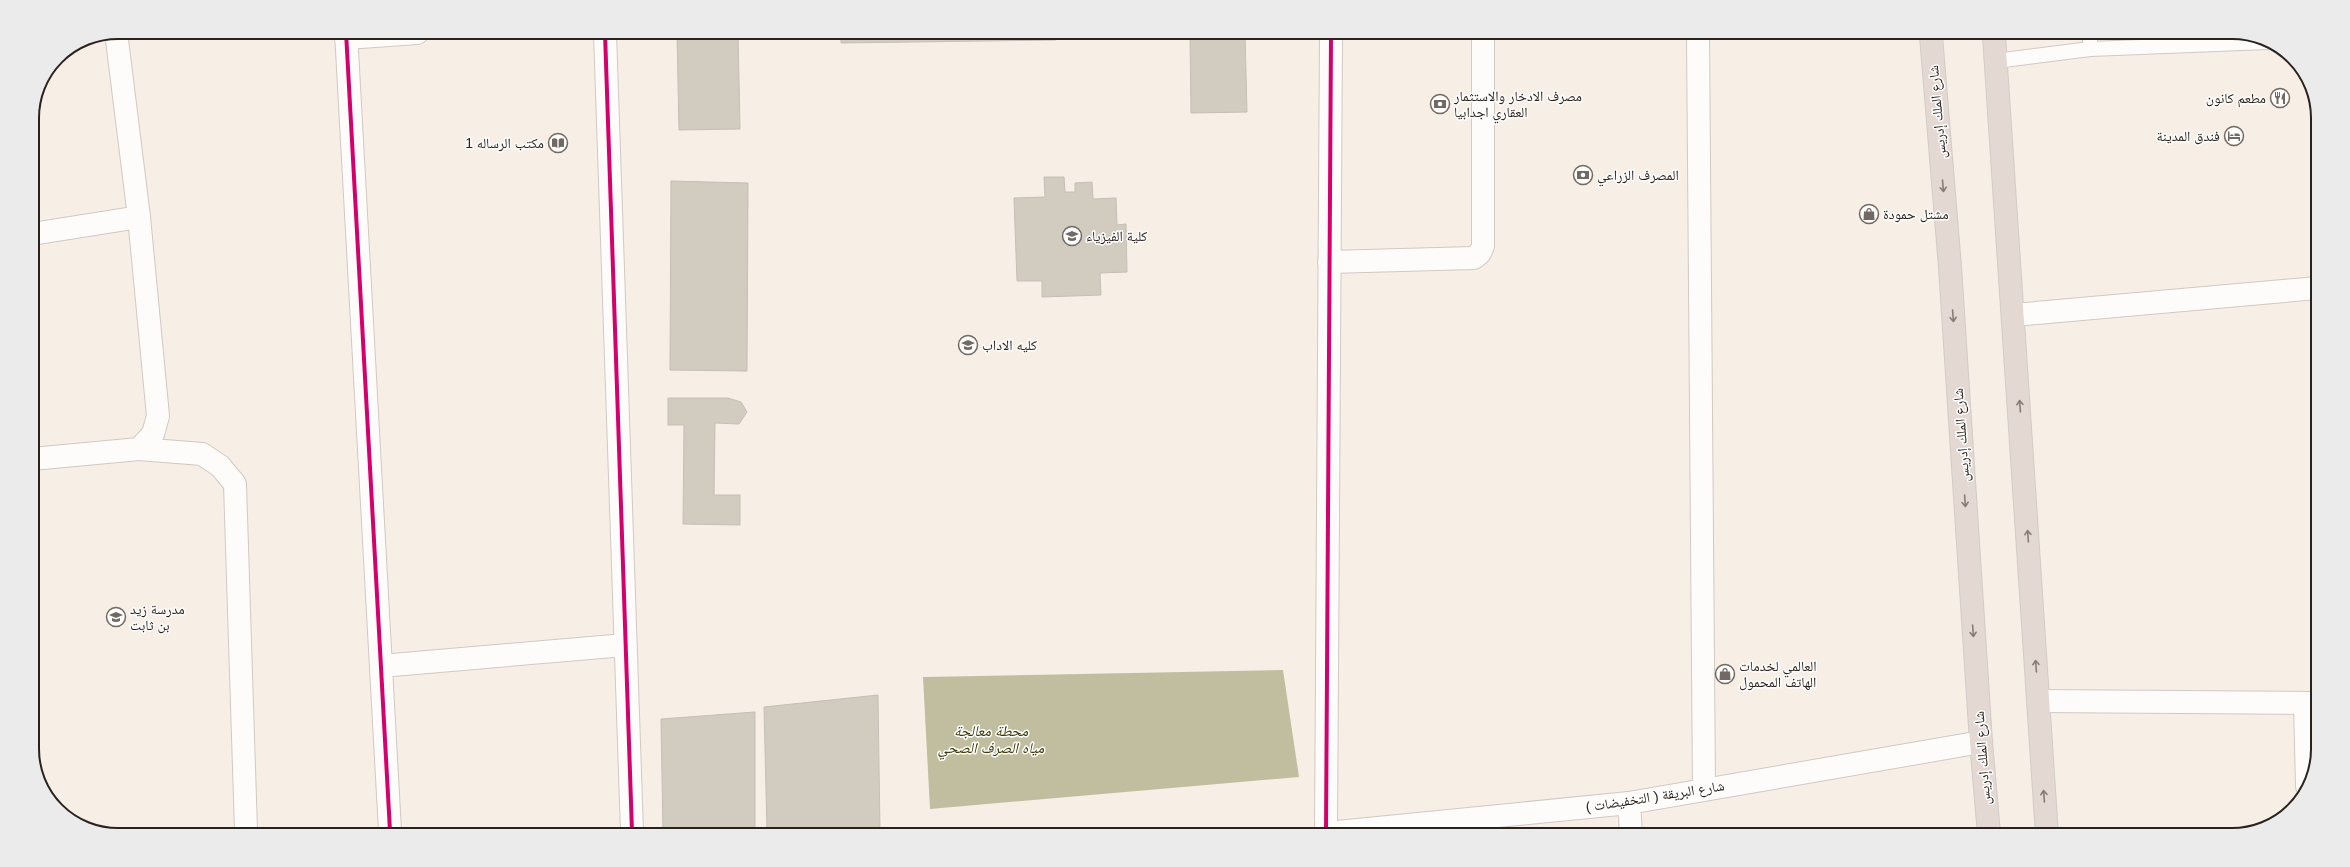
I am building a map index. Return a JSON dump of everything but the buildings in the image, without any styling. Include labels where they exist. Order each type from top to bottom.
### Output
[{"type":"highway","name":"شارع الملك إدريس","points":[[1930,39],[1950,267],[1980,742],[1987,828]]},
{"type":"highway","points":[[1994,39],[2014,315],[2046,828]]},
{"type":"street","points":[[117,39],[139,217],[158,416],[153,434],[139,449]]},
{"type":"street","points":[[346,39],[390,828]]},
{"type":"street","points":[[605,39],[632,828]]},
{"type":"street","points":[[1326,828],[1331,39]]},
{"type":"street","points":[[1329,262],[1474,258],[1480,253],[1483,246],[1483,39]]},
{"type":"street","points":[[1698,39],[1704,789]]},
{"type":"street","points":[[39,233],[139,217]]},
{"type":"street","points":[[2014,315],[2311,289]]},
{"type":"street","points":[[39,458],[139,449],[202,454],[220,466],[235,484],[246,828]]},
{"type":"street","points":[[381,666],[626,645]]},
{"type":"street","points":[[2038,701],[2309,703],[2307,772]]},
{"type":"street","name":"شارع البريقة ( التخفيضات )","points":[[1376,828],[1629,803],[1980,742]]},
{"type":"street","points":[[1629,803],[1631,828]]},
{"type":"lane","points":[[1996,61],[2090,42],[2253,42]]},
{"type":"water","name":"محطة معالجة مياه الصرف الصحي","points":[[1283,670],[1299,777],[930,809],[923,677]]},
{"type":"cycle path","points":[[346,39],[390,828]]},
{"type":"cycle path","points":[[605,39],[632,828]]},
{"type":"cycle path","points":[[1326,828],[1331,39]]},
{"type":"place","name":"مطعم كانون","points":[[2280,98]]},
{"type":"place","name":"مصرف الادخار والاستثمار العقاري اجدابيا","points":[[1440,104]]},
{"type":"place","name":"فندق المدينة","points":[[2234,136]]},
{"type":"place","name":"مكتب الرساله 1","points":[[558,143]]},
{"type":"place","name":"المصرف الزراعي","points":[[1583,175]]},
{"type":"place","name":"مشتل حمودة","points":[[1869,214]]},
{"type":"place","name":"كلية الفيزياء","points":[[1072,236]]},
{"type":"place","name":"كليه الاداب","points":[[968,345]]},
{"type":"place","name":"مدرسة زيد بن ثابت","points":[[116,617]]},
{"type":"place","name":"العالمي لخدمات الهاتف المحمول","points":[[1725,674]]}]
